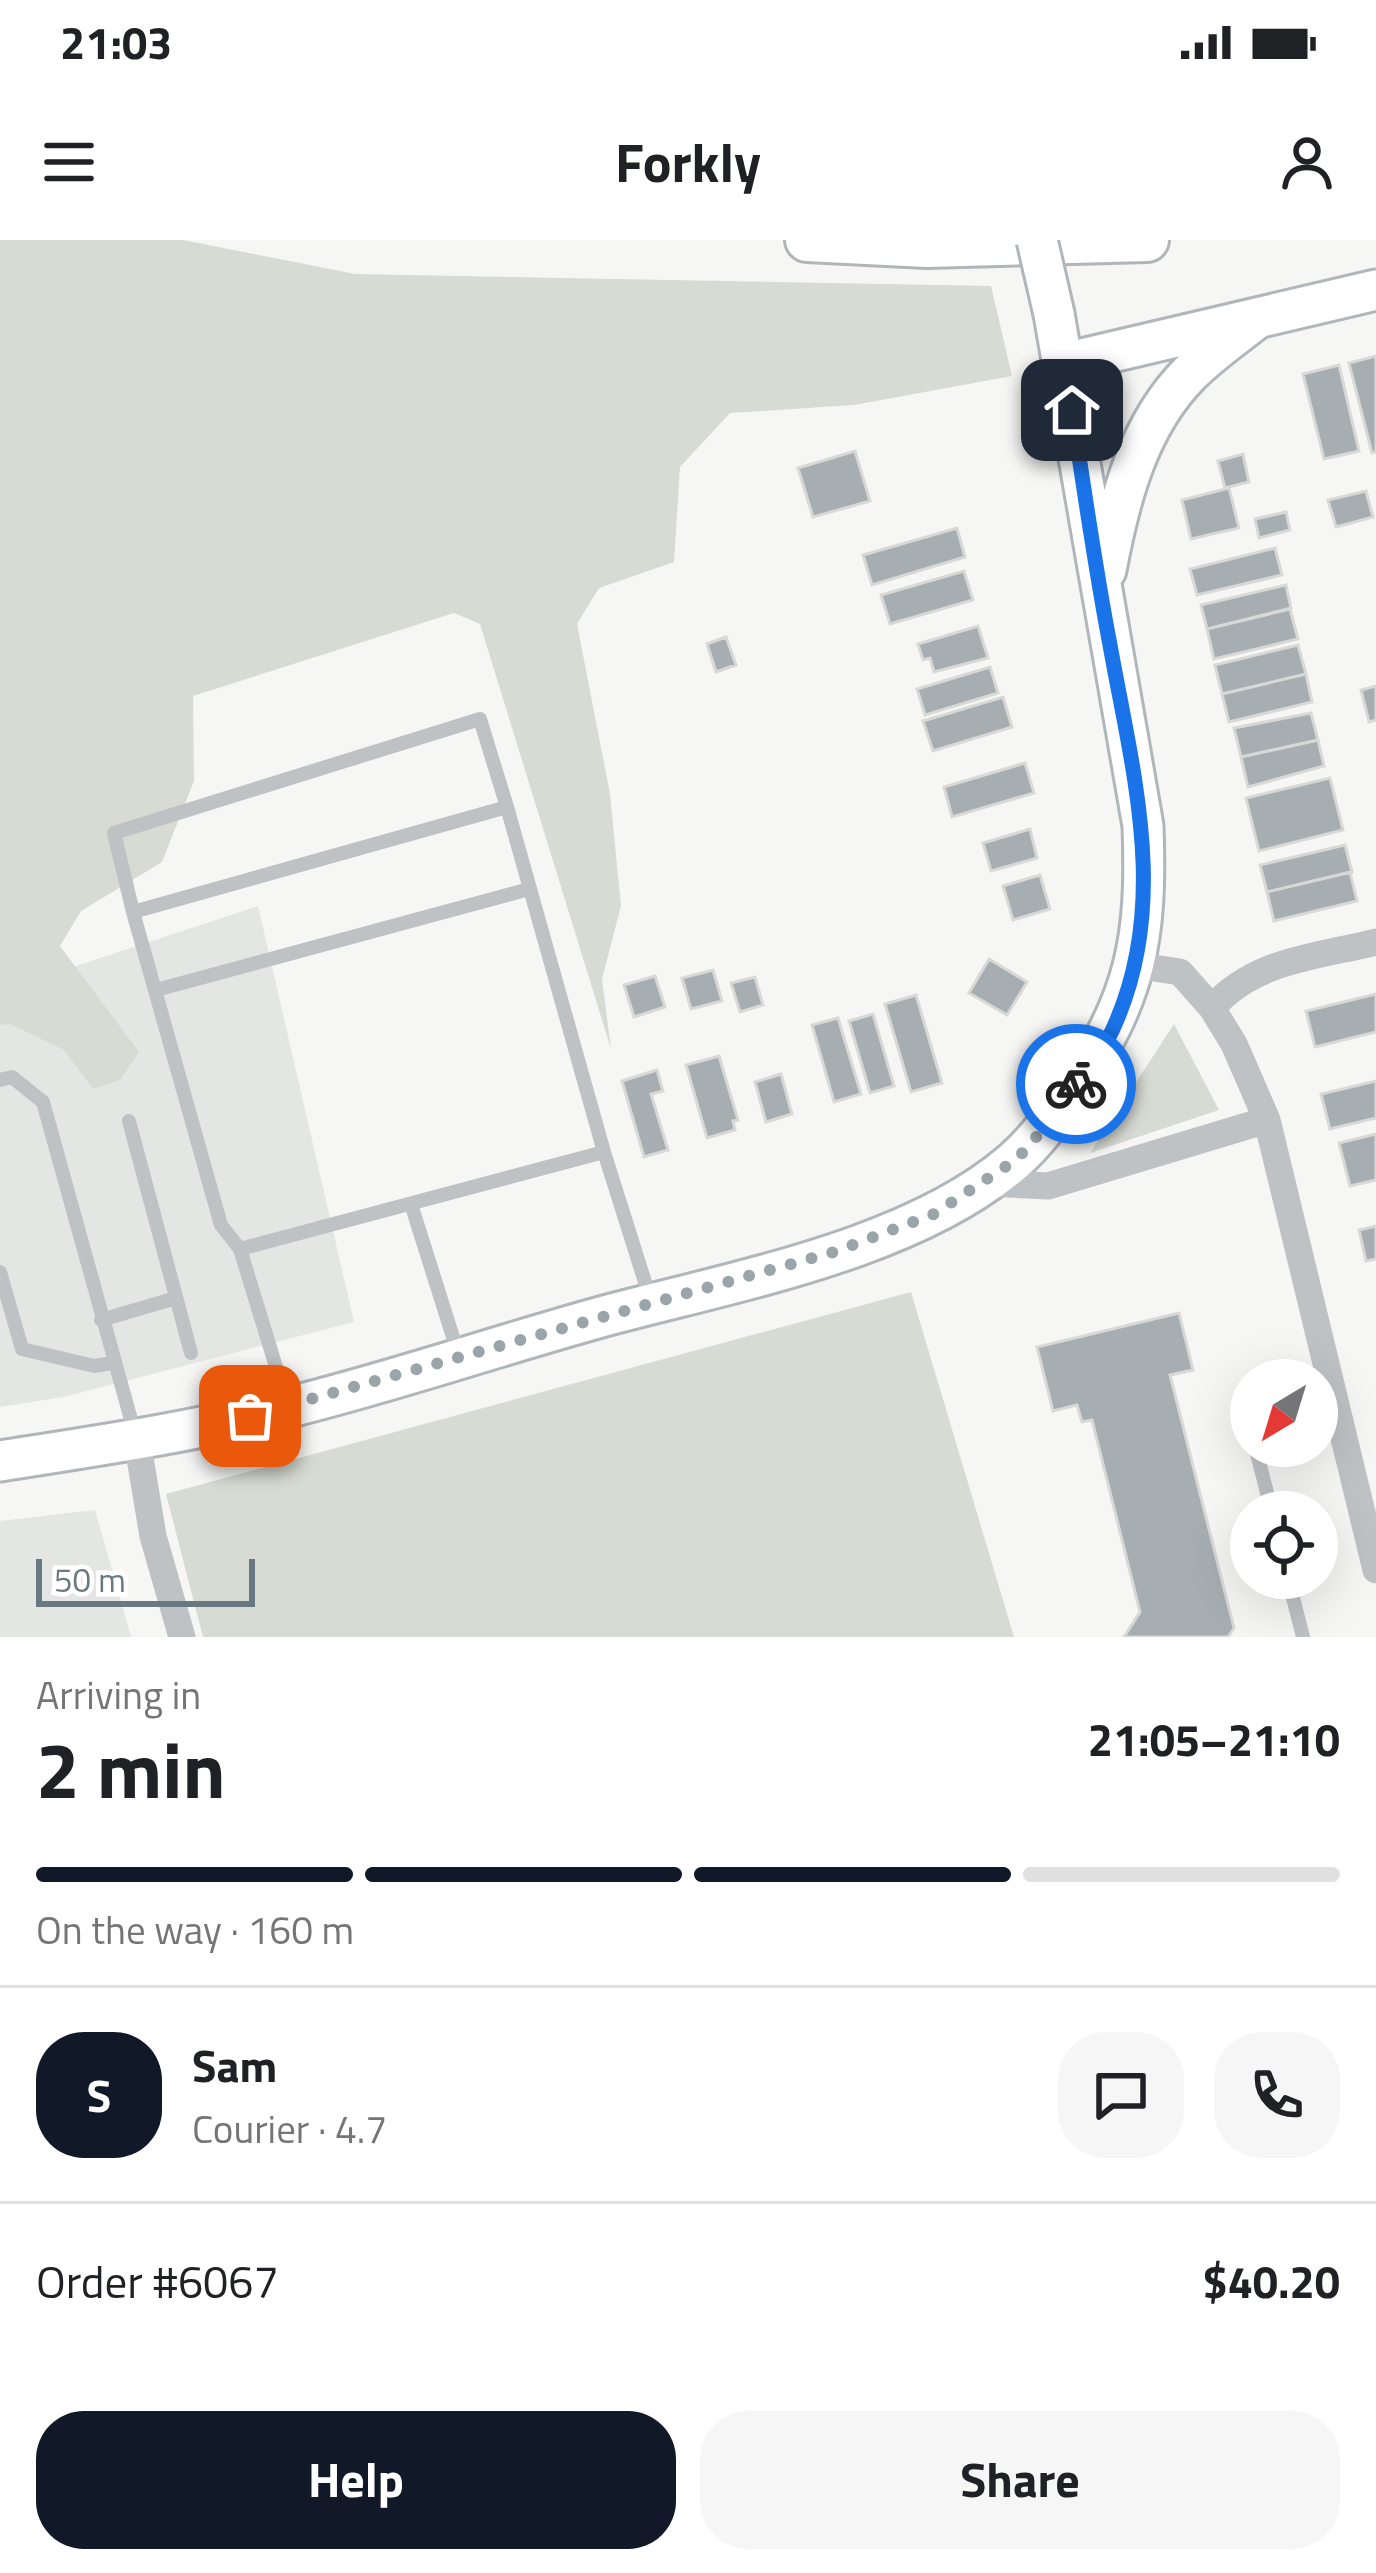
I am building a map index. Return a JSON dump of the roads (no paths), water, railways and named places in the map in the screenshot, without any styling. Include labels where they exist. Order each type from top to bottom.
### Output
[{"type":"main road","points":[[807,240],[1147,240]]},
{"type":"main road","points":[[0,1461],[137,1440],[288,1408],[834,1252],[934,1214],[1017,1159],[1111,1032],[1135,965],[1146,897],[1143,826],[1065,363],[1037,240]]},
{"type":"main road","points":[[1065,363],[1376,290]]},
{"type":"main road","points":[[1101,598],[1131,470],[1158,413],[1191,372],[1256,320]]},
{"type":"street","points":[[1212,1008],[1232,985],[1254,972],[1376,942]]},
{"type":"street","points":[[1135,965],[1180,972],[1212,1008],[1234,1044],[1267,1120],[1376,1570]]},
{"type":"street","points":[[986,1183],[1048,1186],[1267,1120]]},
{"type":"street","points":[[137,1440],[153,1536],[182,1637]]},
{"type":"lane","points":[[288,1408],[240,1249],[221,1225],[114,833],[480,719],[652,1303]]},
{"type":"lane","points":[[134,912],[506,807]]},
{"type":"lane","points":[[156,989],[529,889]]},
{"type":"lane","points":[[0,1080],[12,1077],[43,1102],[137,1440]]},
{"type":"lane","points":[[129,1121],[191,1353]]},
{"type":"lane","points":[[240,1249],[604,1152]]},
{"type":"lane","points":[[411,1204],[459,1356]]},
{"type":"lane","points":[[0,1272],[22,1349],[94,1366],[112,1363]]},
{"type":"lane","points":[[101,1320],[176,1298]]},
{"type":"lane","points":[[1293,1599],[1303,1637]]}]
